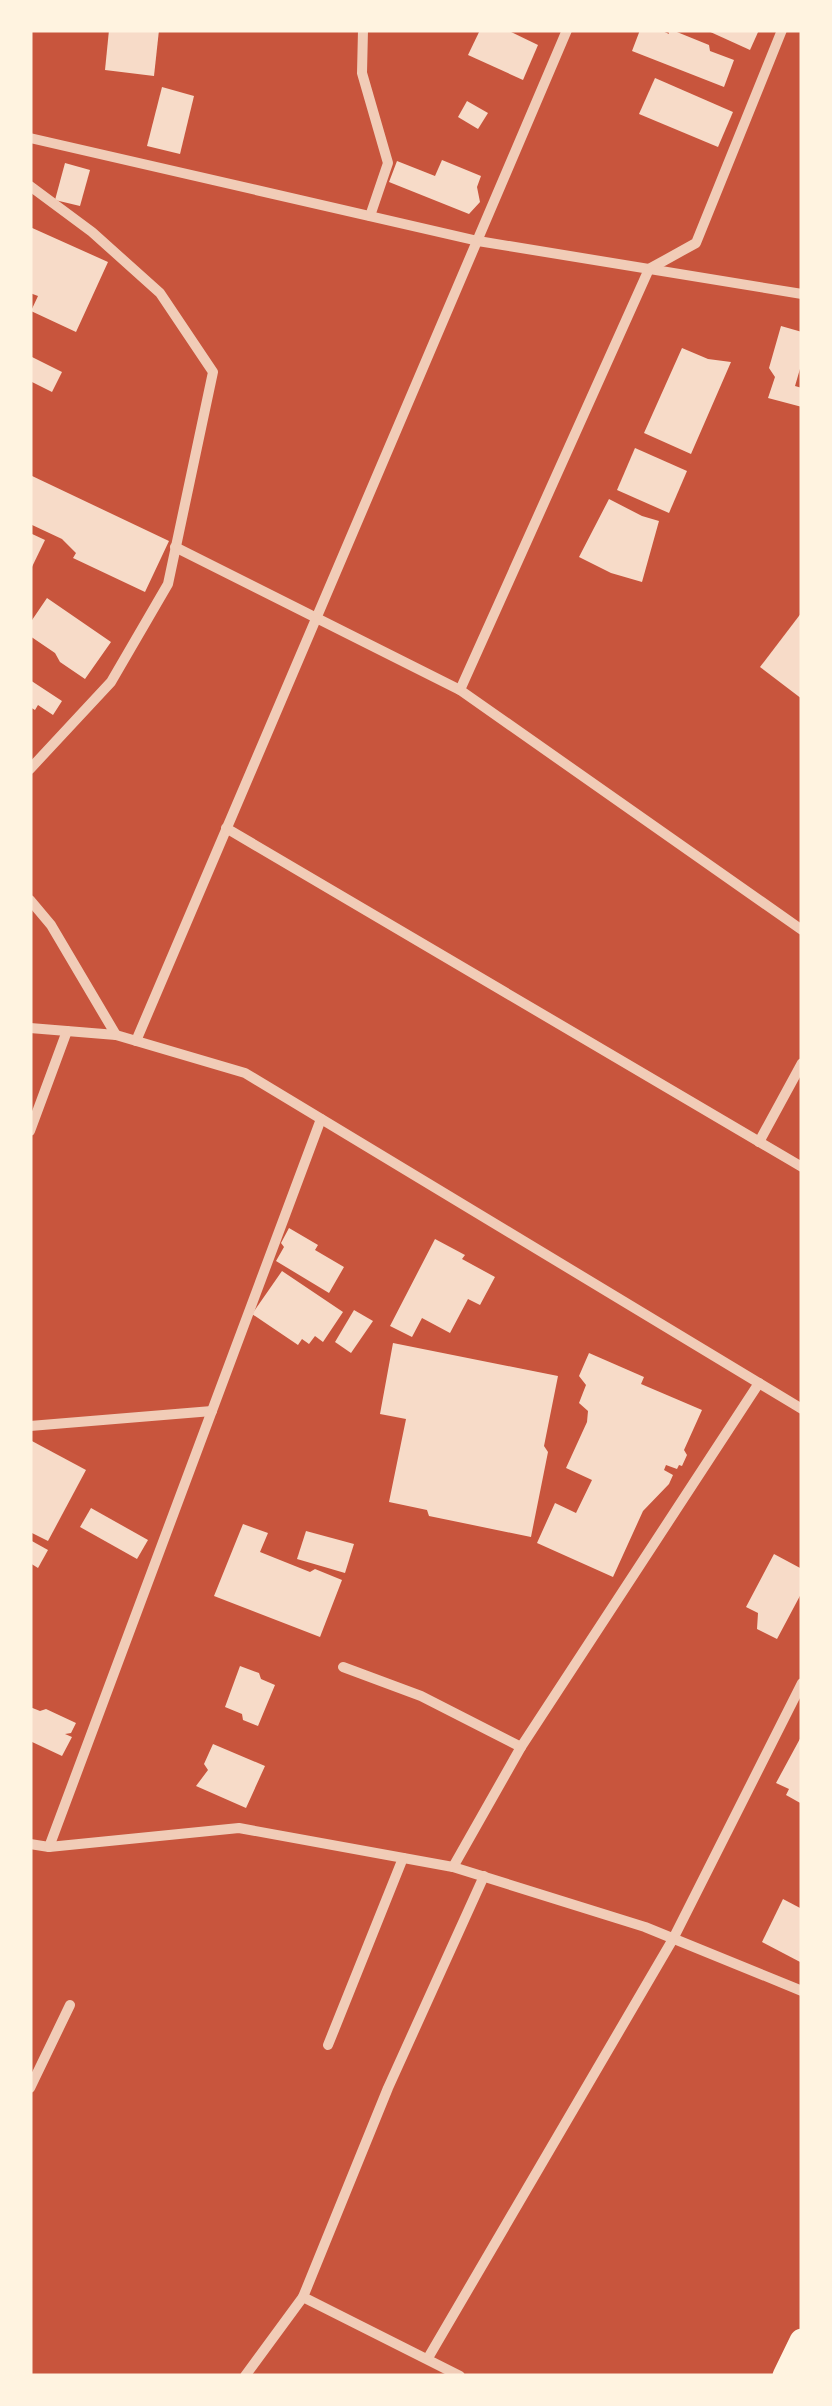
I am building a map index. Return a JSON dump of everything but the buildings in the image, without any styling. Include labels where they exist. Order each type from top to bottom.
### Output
[{"type":"main road","points":[[785,2376],[802,2340]]},
{"type":"street","points":[[363,30],[362,73],[388,162],[370,216]]},
{"type":"street","points":[[136,1041],[568,30]]},
{"type":"street","points":[[460,690],[649,269],[696,243],[782,30]]},
{"type":"street","points":[[30,138],[478,241],[802,294]]},
{"type":"street","points":[[30,186],[92,232],[160,293],[214,372],[168,584],[110,682],[30,769]]},
{"type":"street","points":[[175,547],[460,690],[802,930]]},
{"type":"street","points":[[226,828],[802,1167]]},
{"type":"street","points":[[30,900],[52,926],[116,1036]]},
{"type":"street","points":[[30,1028],[116,1036],[245,1073],[802,1409]]},
{"type":"street","points":[[30,1131],[66,1031]]},
{"type":"street","points":[[759,1142],[802,1063]]},
{"type":"street","points":[[49,1847],[322,1119]]},
{"type":"street","points":[[453,1866],[521,1748],[759,1383]]},
{"type":"street","points":[[30,1426],[212,1411]]},
{"type":"street","points":[[344,1667],[421,1696],[521,1748]]},
{"type":"street","points":[[428,2358],[674,1938],[802,1683]]},
{"type":"street","points":[[30,1844],[49,1847],[238,1828],[453,1866],[674,1938],[802,1991]]},
{"type":"street","points":[[328,2045],[403,1858]]},
{"type":"street","points":[[245,2376],[302,2297],[388,2088],[484,1876]]},
{"type":"street","points":[[30,2088],[70,2005]]},
{"type":"street","points":[[302,2297],[460,2376]]}]
